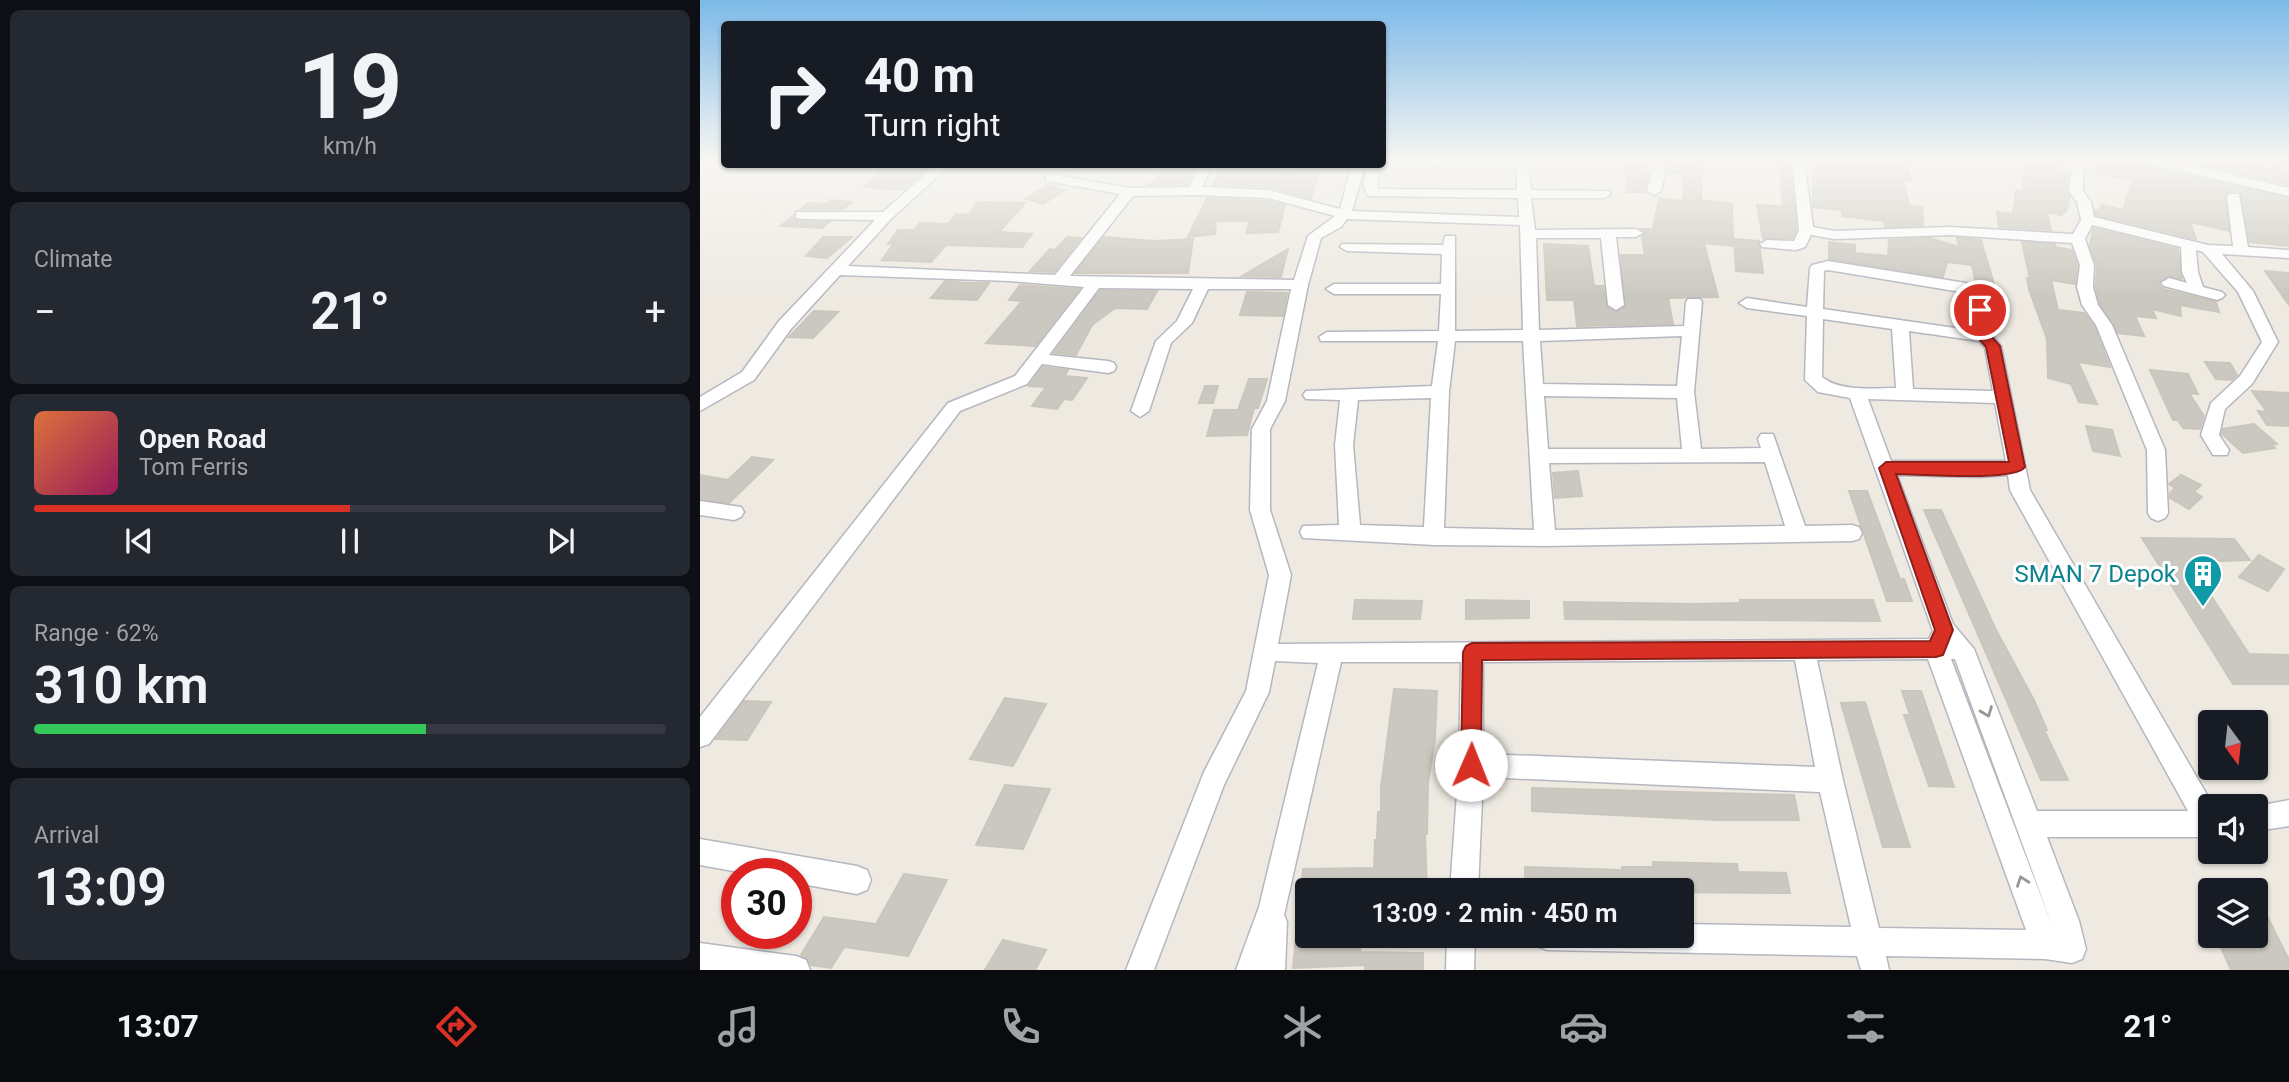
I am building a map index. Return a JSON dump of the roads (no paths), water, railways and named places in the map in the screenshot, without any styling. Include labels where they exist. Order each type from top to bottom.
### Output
[{"type":"street","points":[[700,405],[748,376],[785,325],[897,206]]},
{"type":"street","points":[[1060,279],[1118,206]]},
{"type":"street","points":[[1314,206],[1346,215],[1636,233]]},
{"type":"street","points":[[1140,970],[1213,781],[1257,692],[1280,575],[1260,510],[1261,429],[1276,401],[1300,285],[1315,236],[1329,231],[1346,215],[1348,206]]},
{"type":"street","points":[[1524,206],[1545,537]]},
{"type":"street","points":[[1767,244],[1800,244],[1806,230],[1803,206]]},
{"type":"street","points":[[2085,206],[2088,220],[2078,239],[2087,265],[2085,287],[2090,305],[2104,325],[2156,450],[2158,513]]},
{"type":"street","points":[[2235,206],[2241,251]]},
{"type":"street","points":[[801,215],[886,216]]},
{"type":"street","points":[[2088,220],[2208,248],[2289,254]]},
{"type":"street","points":[[1806,230],[1834,235],[1950,231],[2078,239]]},
{"type":"street","points":[[1608,233],[1616,305]]},
{"type":"street","points":[[1348,247],[1450,244],[1434,537]]},
{"type":"street","points":[[2188,244],[2190,272],[2197,290]]},
{"type":"street","points":[[2208,248],[2230,270],[2258,307],[2270,342],[2246,380],[2217,407],[2210,435],[2220,450]]},
{"type":"street","points":[[1984,337],[1986,325],[1975,294],[1966,288],[1828,265],[1817,268],[1814,380],[1824,388],[1857,393],[2001,397]]},
{"type":"street","points":[[837,270],[1060,279],[1095,283],[1300,285]]},
{"type":"street","points":[[700,736],[954,407],[1021,380],[1095,283]]},
{"type":"street","points":[[2169,283],[2217,295]]},
{"type":"street","points":[[1176,319],[1195,285]]},
{"type":"street","points":[[1140,411],[1164,341],[1167,335],[1184,323],[1195,285]]},
{"type":"street","points":[[1334,289],[1447,289]]},
{"type":"street","points":[[1692,453],[1685,392],[1694,302]]},
{"type":"street","points":[[1747,303],[1984,337],[1993,346],[2020,490],[2198,803]]},
{"type":"street","points":[[1900,325],[1905,393]]},
{"type":"street","points":[[1327,337],[1531,336],[1691,331]]},
{"type":"street","points":[[1039,357],[1051,361],[1108,367]]},
{"type":"street","points":[[1535,390],[1685,392]]},
{"type":"street","points":[[1312,395],[1440,392]]},
{"type":"street","points":[[1857,393],[1886,468],[1940,639],[2059,947]]},
{"type":"street","points":[[1350,394],[1345,413],[1344,442],[1350,532]]},
{"type":"street","points":[[1539,456],[1692,453],[1770,447],[1798,535]]},
{"type":"street","points":[[1886,468],[1980,470],[2017,467]]},
{"type":"street","points":[[700,508],[734,512]]},
{"type":"street","points":[[1310,532],[1434,537],[1852,533]]},
{"type":"street","points":[[1282,653],[1804,650],[1940,639],[1963,649],[2065,921],[2059,947]]},
{"type":"street","points":[[1804,650],[1830,780],[1875,970]]},
{"type":"street","points":[[1250,970],[1273,907],[1332,652]]},
{"type":"street","points":[[1465,878],[1471,765],[1472,652]]},
{"type":"street","points":[[1471,765],[1830,780]]},
{"type":"street","points":[[2268,816],[2289,813]]},
{"type":"street","points":[[2030,824],[2198,824]]},
{"type":"street","points":[[700,852],[857,880]]},
{"type":"street","points":[[1271,970],[1273,907]]},
{"type":"street","points":[[1694,939],[2059,947]]},
{"type":"street","points":[[1460,970],[1461,948]]},
{"type":"street","points":[[700,957],[796,970]]},
{"type":"place","name":"SMAN 7 Depok","points":[[2203,608]]}]
